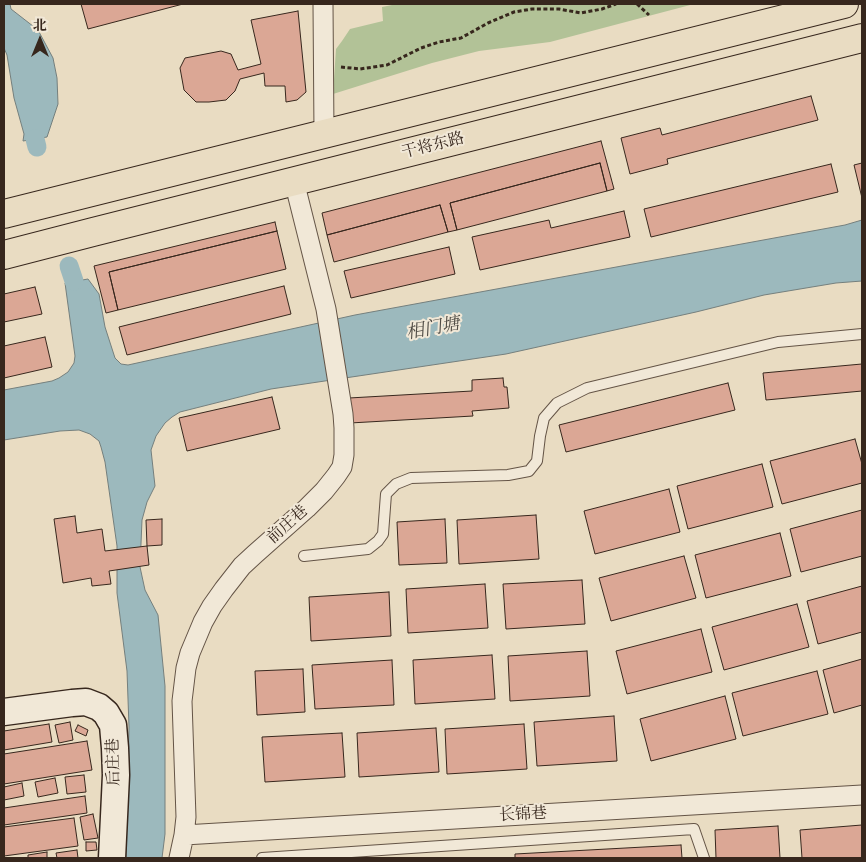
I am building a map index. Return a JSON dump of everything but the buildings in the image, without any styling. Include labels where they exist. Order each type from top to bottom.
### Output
[{"type":"main road","points":[[4,214],[844,4]]},
{"type":"main road","name":"干将东路","points":[[4,255],[862,38]]},
{"type":"street","points":[[323,4],[324,134]]},
{"type":"street","name":"前庄巷","points":[[179,858],[184,835],[186,803],[182,701],[190,653],[203,622],[224,589],[249,560],[324,491],[342,467],[344,428],[326,309],[294,182]]},
{"type":"street","name":"后庄巷","points":[[4,712],[72,702],[86,702],[106,712],[113,725],[115,748],[116,775],[112,858]]},
{"type":"street","name":"长锦巷","points":[[184,835],[862,795]]},
{"type":"lane","points":[[304,556],[368,549],[383,534],[386,494],[396,484],[411,478],[508,475],[529,471],[537,461],[544,418],[557,403],[587,388],[778,342],[862,334]]},
{"type":"lane","points":[[262,858],[694,829],[704,858]]},
{"type":"path","points":[[323,65],[360,69],[387,65],[421,48],[461,38],[488,23],[514,12],[532,9],[559,9],[581,13],[616,4]]},
{"type":"path","points":[[637,4],[649,15]]},
{"type":"green space","points":[[397,4],[694,4],[550,42],[479,51],[432,63],[333,94],[336,49],[350,29],[383,21],[382,7]]},
{"type":"water","points":[[4,4],[10,4],[11,9],[38,30],[53,58],[57,78],[58,104],[47,137],[23,141],[24,134],[14,98],[7,55],[4,48]]},
{"type":"water","name":"相门塘","points":[[862,220],[862,281],[836,283],[764,295],[506,354],[271,389],[180,412],[165,423],[156,436],[151,450],[155,486],[147,502],[142,520],[140,567],[145,590],[158,615],[165,686],[165,834],[162,858],[126,858],[129,727],[127,671],[117,593],[117,546],[105,462],[101,447],[99,441],[90,434],[79,430],[60,431],[4,440],[4,390],[52,381],[68,372],[74,363],[75,356],[65,283],[88,279],[99,294],[105,327],[115,358],[121,364],[128,365],[355,315],[845,225]]},
{"type":"waterway","points":[[35,139],[37,147]]},
{"type":"waterway","points":[[69,266],[74,281]]}]
